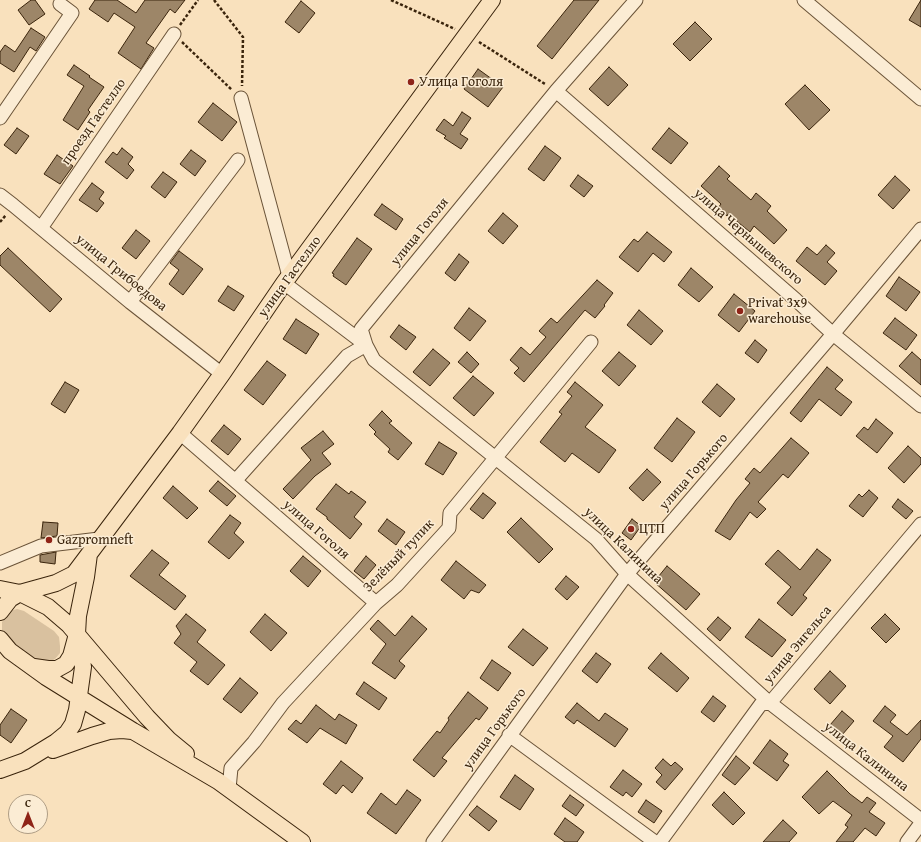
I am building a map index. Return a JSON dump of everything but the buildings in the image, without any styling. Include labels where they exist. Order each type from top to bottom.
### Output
[{"type":"main road","name":"улица Гастелло","points":[[20,593],[37,589],[74,574],[180,433],[287,279],[492,0]]},
{"type":"main road","name":"улица Гастелло","points":[[77,634],[78,616],[89,554]]},
{"type":"main road","points":[[0,589],[20,593],[48,607],[69,625],[147,717],[170,740],[224,785],[302,842]]},
{"type":"main road","points":[[0,612],[10,599],[20,593]]},
{"type":"main road","points":[[32,667],[57,669],[66,664],[72,656],[77,634]]},
{"type":"main road","points":[[25,761],[56,742],[67,733],[76,716],[82,667],[81,651],[77,634]]},
{"type":"main road","points":[[0,639],[10,650],[32,667],[79,698],[224,785]]},
{"type":"main road","points":[[0,770],[103,732],[122,730],[133,731]]},
{"type":"street","name":"улица Гоголя","points":[[366,345],[361,329],[556,91],[636,0]]},
{"type":"street","points":[[804,0],[921,99]]},
{"type":"street","points":[[0,118],[72,13],[60,4]]},
{"type":"street","name":"проезд Гастелло","points":[[41,228],[174,34]]},
{"type":"street","name":"улица Чернышевского","points":[[556,91],[833,334],[921,406]]},
{"type":"street","points":[[241,98],[287,279]]},
{"type":"street","points":[[130,302],[238,160]]},
{"type":"street","name":"улица Грибоедова","points":[[0,195],[130,302],[222,374]]},
{"type":"street","name":"улица Горького","points":[[433,842],[627,574],[921,229]]},
{"type":"street","name":"улица Калинина","points":[[287,279],[366,345],[374,360],[596,539],[627,574],[770,703],[921,820]]},
{"type":"street","name":"Зелёный тупик","points":[[224,785],[231,768],[254,742],[283,703],[376,603],[397,585],[448,528],[450,513],[591,342]]},
{"type":"street","points":[[236,480],[347,356],[366,345]]},
{"type":"street","name":"улица Гоголя","points":[[180,433],[376,603]]},
{"type":"street","name":"улица Энгельса","points":[[660,842],[762,704],[770,703],[921,524]]},
{"type":"street","points":[[0,563],[41,546],[99,539]]},
{"type":"street","points":[[509,735],[655,842]]},
{"type":"street","points":[[907,842],[921,823]]},
{"type":"path","points":[[198,0],[174,34],[241,98]]},
{"type":"path","points":[[214,0],[243,37],[241,98]]},
{"type":"path","points":[[391,0],[467,35],[556,91]]},
{"type":"shaded area","points":[[17,609],[24,611],[54,631],[59,637],[60,653],[55,659],[47,663],[37,662],[5,639],[2,630],[2,622],[10,611]]},
{"type":"place","name":"Улица Гоголя","points":[[411,82]]},
{"type":"place","name":"Privat 3x9 warehouse","points":[[740,311]]},
{"type":"place","name":"ЦТП","points":[[631,529]]},
{"type":"place","name":"Gazpromneft","points":[[49,540]]}]
